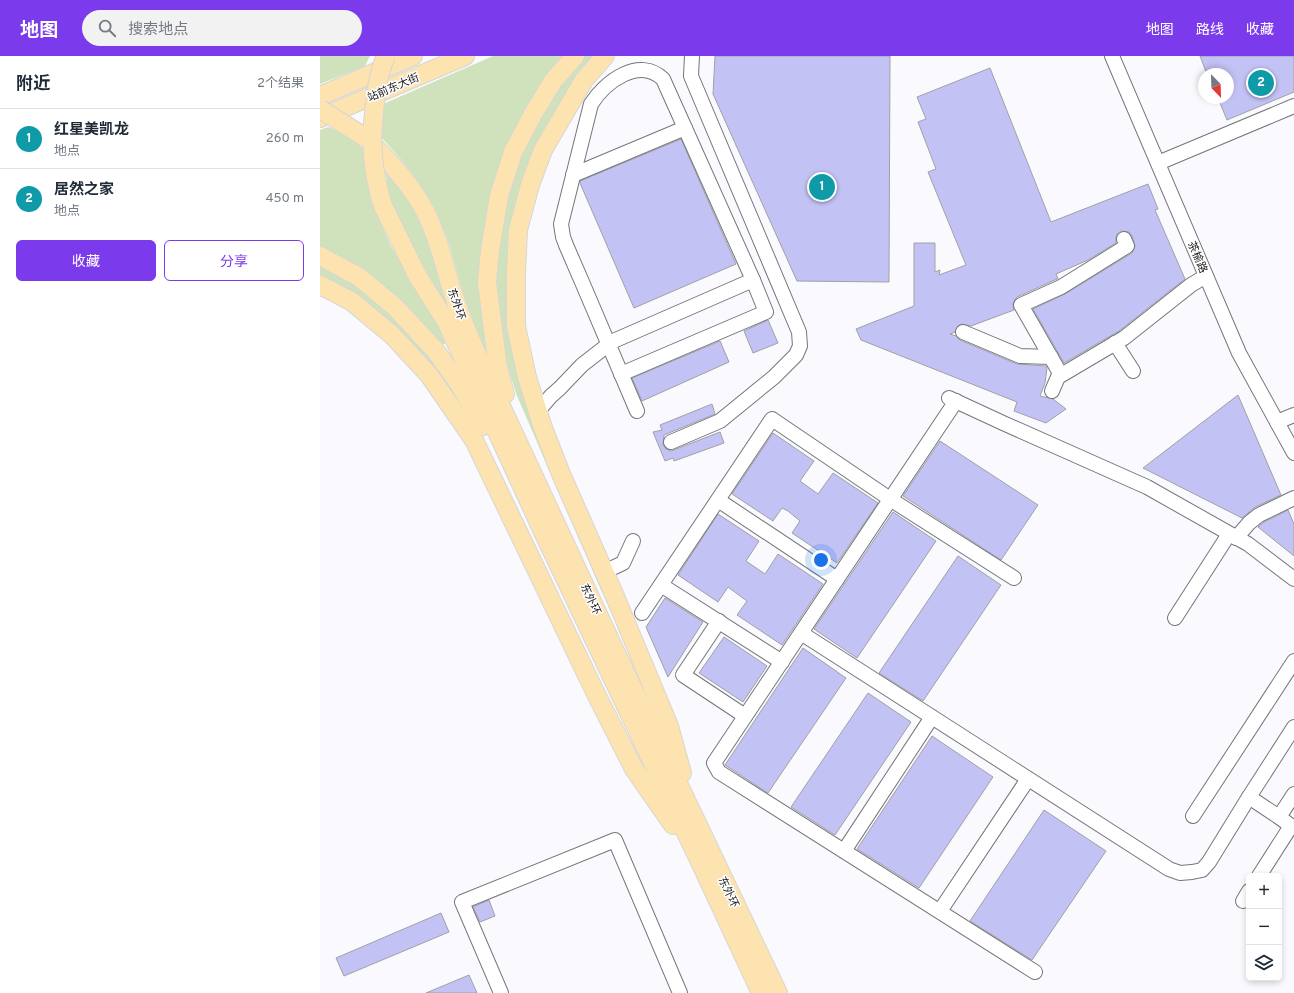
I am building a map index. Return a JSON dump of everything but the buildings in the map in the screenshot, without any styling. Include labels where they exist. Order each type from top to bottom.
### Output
[{"type":"main road","points":[[386,56],[377,84],[372,134],[372,160],[383,206],[418,275],[447,323],[530,485]]},
{"type":"main road","name":"站前东大街","points":[[320,96],[413,56]]},
{"type":"main road","name":"站前东大街","points":[[320,118],[465,56]]},
{"type":"main road","points":[[530,485],[498,368],[487,282],[490,251],[499,196],[513,152],[533,114],[553,81],[575,56]]},
{"type":"main road","points":[[605,56],[584,80],[543,150],[530,185],[518,230],[516,326],[527,377],[561,474],[669,726],[706,859]]},
{"type":"main road","name":"东外环","points":[[320,109],[363,136],[381,152],[407,182],[424,209],[434,232],[467,333],[530,485],[706,859],[761,993]]},
{"type":"main road","points":[[320,256],[359,277],[395,307],[434,350],[460,385],[478,419],[530,485]]},
{"type":"main road","points":[[320,285],[351,301],[392,335],[429,374],[474,440],[634,769],[706,859]]},
{"type":"main road","name":"东外环","points":[[706,859],[778,993]]},
{"type":"street","points":[[671,442],[720,421],[774,377],[796,355],[800,346],[799,332],[691,76],[692,56]]},
{"type":"street","name":"茶榆路","points":[[1112,56],[1239,353],[1294,452]]},
{"type":"street","points":[[621,374],[766,312],[663,79],[657,73],[650,70],[630,71],[608,83],[591,104],[561,224],[563,237],[621,374],[637,410]]},
{"type":"street","points":[[1158,163],[1294,106]]},
{"type":"street","points":[[573,175],[685,128]]},
{"type":"street","points":[[1061,375],[1021,305],[1061,286],[1127,246],[1124,239]]},
{"type":"street","points":[[1052,391],[1058,377],[1124,338],[1191,285],[1206,276]]},
{"type":"street","points":[[538,411],[550,396],[560,388],[582,365],[609,344],[625,335],[753,280]]},
{"type":"street","points":[[963,332],[1020,356],[1051,357]]},
{"type":"street","points":[[1115,343],[1133,371]]},
{"type":"street","points":[[1036,972],[719,772],[714,763],[890,499],[952,399],[1147,487],[1248,544],[1294,579]]},
{"type":"street","points":[[1277,422],[1294,415]]},
{"type":"street","points":[[642,613],[772,419],[890,499],[1014,578]]},
{"type":"street","points":[[1175,618],[1233,536],[1259,515],[1294,498]]},
{"type":"street","points":[[718,500],[837,578]]},
{"type":"street","points":[[604,572],[623,563],[633,541]]},
{"type":"street","points":[[661,585],[782,662]]},
{"type":"street","points":[[719,621],[684,675],[746,716]]},
{"type":"street","points":[[800,634],[1169,870],[1180,873],[1202,870],[1210,862],[1248,797],[1294,727]]},
{"type":"street","points":[[1193,816],[1294,660]]},
{"type":"street","points":[[844,851],[932,717]]},
{"type":"street","points":[[940,911],[1028,779]]},
{"type":"street","points":[[1279,817],[1294,794]]},
{"type":"street","points":[[1248,797],[1291,826],[1261,873]]},
{"type":"street","points":[[501,993],[462,902],[615,840],[680,993]]},
{"type":"green space","points":[[320,56],[370,56],[365,66],[320,84]]},
{"type":"green space","points":[[493,56],[566,56],[498,179],[491,351],[486,352],[468,311],[452,254],[436,212],[411,172],[380,136],[383,104]]},
{"type":"green space","points":[[583,56],[599,56],[533,163],[513,343],[658,715],[601,590],[517,396],[508,368],[500,326],[496,279],[500,231],[510,189],[527,140],[561,81]]},
{"type":"green space","points":[[328,127],[343,133],[363,148],[371,201],[390,244],[434,317],[446,343],[440,346],[320,250],[320,130]]},
{"type":"green space","points":[[385,168],[408,199],[417,215],[431,247],[448,300],[445,303],[432,285],[397,219],[389,196]]},
{"type":"green space","points":[[320,264],[353,282],[392,313],[434,359],[464,403],[498,472],[459,409],[320,277]]},
{"type":"place","name":"居然之家","points":[[1261,83]]},
{"type":"place","name":"红星美凯龙","points":[[822,187]]}]
